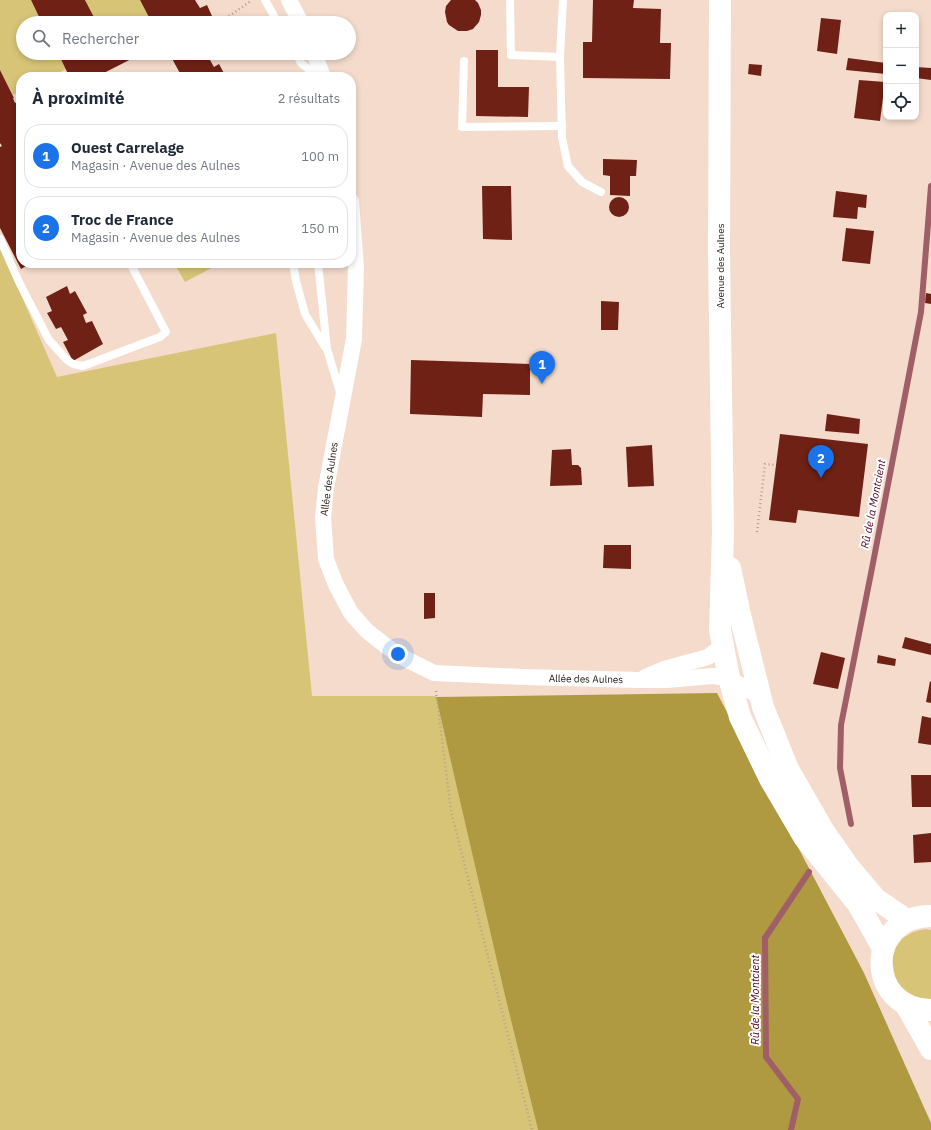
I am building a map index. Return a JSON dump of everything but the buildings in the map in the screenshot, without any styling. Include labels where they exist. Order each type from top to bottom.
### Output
[{"type":"main road","name":"Avenue des Aulnes","points":[[720,0],[719,253],[723,532]]},
{"type":"main road","points":[[723,532],[720,630],[729,678],[740,716],[770,779],[804,837],[858,904],[883,948]]},
{"type":"main road","points":[[723,532],[740,615],[760,697],[788,769],[836,850],[876,898],[907,920]]},
{"type":"main road","points":[[931,916],[921,916],[907,920],[897,927],[888,937],[883,948],[880,961],[882,974],[887,986],[895,997],[906,1005],[919,1010],[931,1010]]},
{"type":"main road","points":[[906,1005],[931,1049]]},
{"type":"street","points":[[290,0],[298,16]]},
{"type":"street","points":[[317,60],[321,72]]},
{"type":"street","name":"Allée des Aulnes","points":[[356,268],[354,339],[326,488],[323,516],[326,559],[336,585],[350,613],[368,631],[404,658],[434,673],[638,680],[667,680],[712,676],[729,678],[760,697]]},
{"type":"street","name":"Allée des Aulnes","points":[[638,680],[664,669],[708,657],[722,645]]},
{"type":"lane","points":[[265,0],[274,16]]},
{"type":"lane","points":[[510,0],[511,55],[560,57]]},
{"type":"lane","points":[[563,0],[560,57],[562,138],[568,166],[582,182],[600,192]]},
{"type":"lane","points":[[300,60],[312,72]]},
{"type":"lane","points":[[464,61],[462,127],[562,126]]},
{"type":"lane","points":[[0,239],[19,282],[48,340],[67,360],[73,364],[83,366],[160,337],[166,332],[133,268]]},
{"type":"lane","points":[[294,268],[305,314],[327,349]]},
{"type":"lane","points":[[319,268],[327,349],[343,401]]},
{"type":"path","points":[[230,16],[253,0]]},
{"type":"path","points":[[757,532],[765,464],[776,465]]},
{"type":"path","points":[[434,673],[452,811],[532,1130]]},
{"type":"shaded area","points":[[0,0],[31,0],[39,16],[16,16],[16,60],[62,60],[66,69],[60,72],[16,72],[16,94],[13,95],[0,70]]},
{"type":"shaded area","points":[[85,0],[140,0],[148,16],[93,16]]},
{"type":"shaded area","points":[[0,247],[57,377],[276,333],[312,696],[436,696],[505,996],[538,1130],[0,1130]]},
{"type":"shaded area","points":[[177,268],[212,268],[185,282]]},
{"type":"shaded area","points":[[717,693],[864,973],[931,1123],[931,1130],[538,1130],[505,996],[436,697]]},
{"type":"shaded area","points":[[925,929],[931,930],[931,1000],[913,998],[896,982],[892,959],[896,947],[903,938],[913,932]]},
{"type":"waterway","name":"Rû de la Montcient","points":[[851,824],[840,768],[841,725],[921,312],[931,186]]},
{"type":"waterway","name":"Rû de la Montcient","points":[[791,1130],[798,1099],[766,1057],[765,938],[809,872]]},
{"type":"place","name":"Ouest Carrelage","points":[[542,384]]},
{"type":"place","name":"Troc de France","points":[[821,478]]}]
